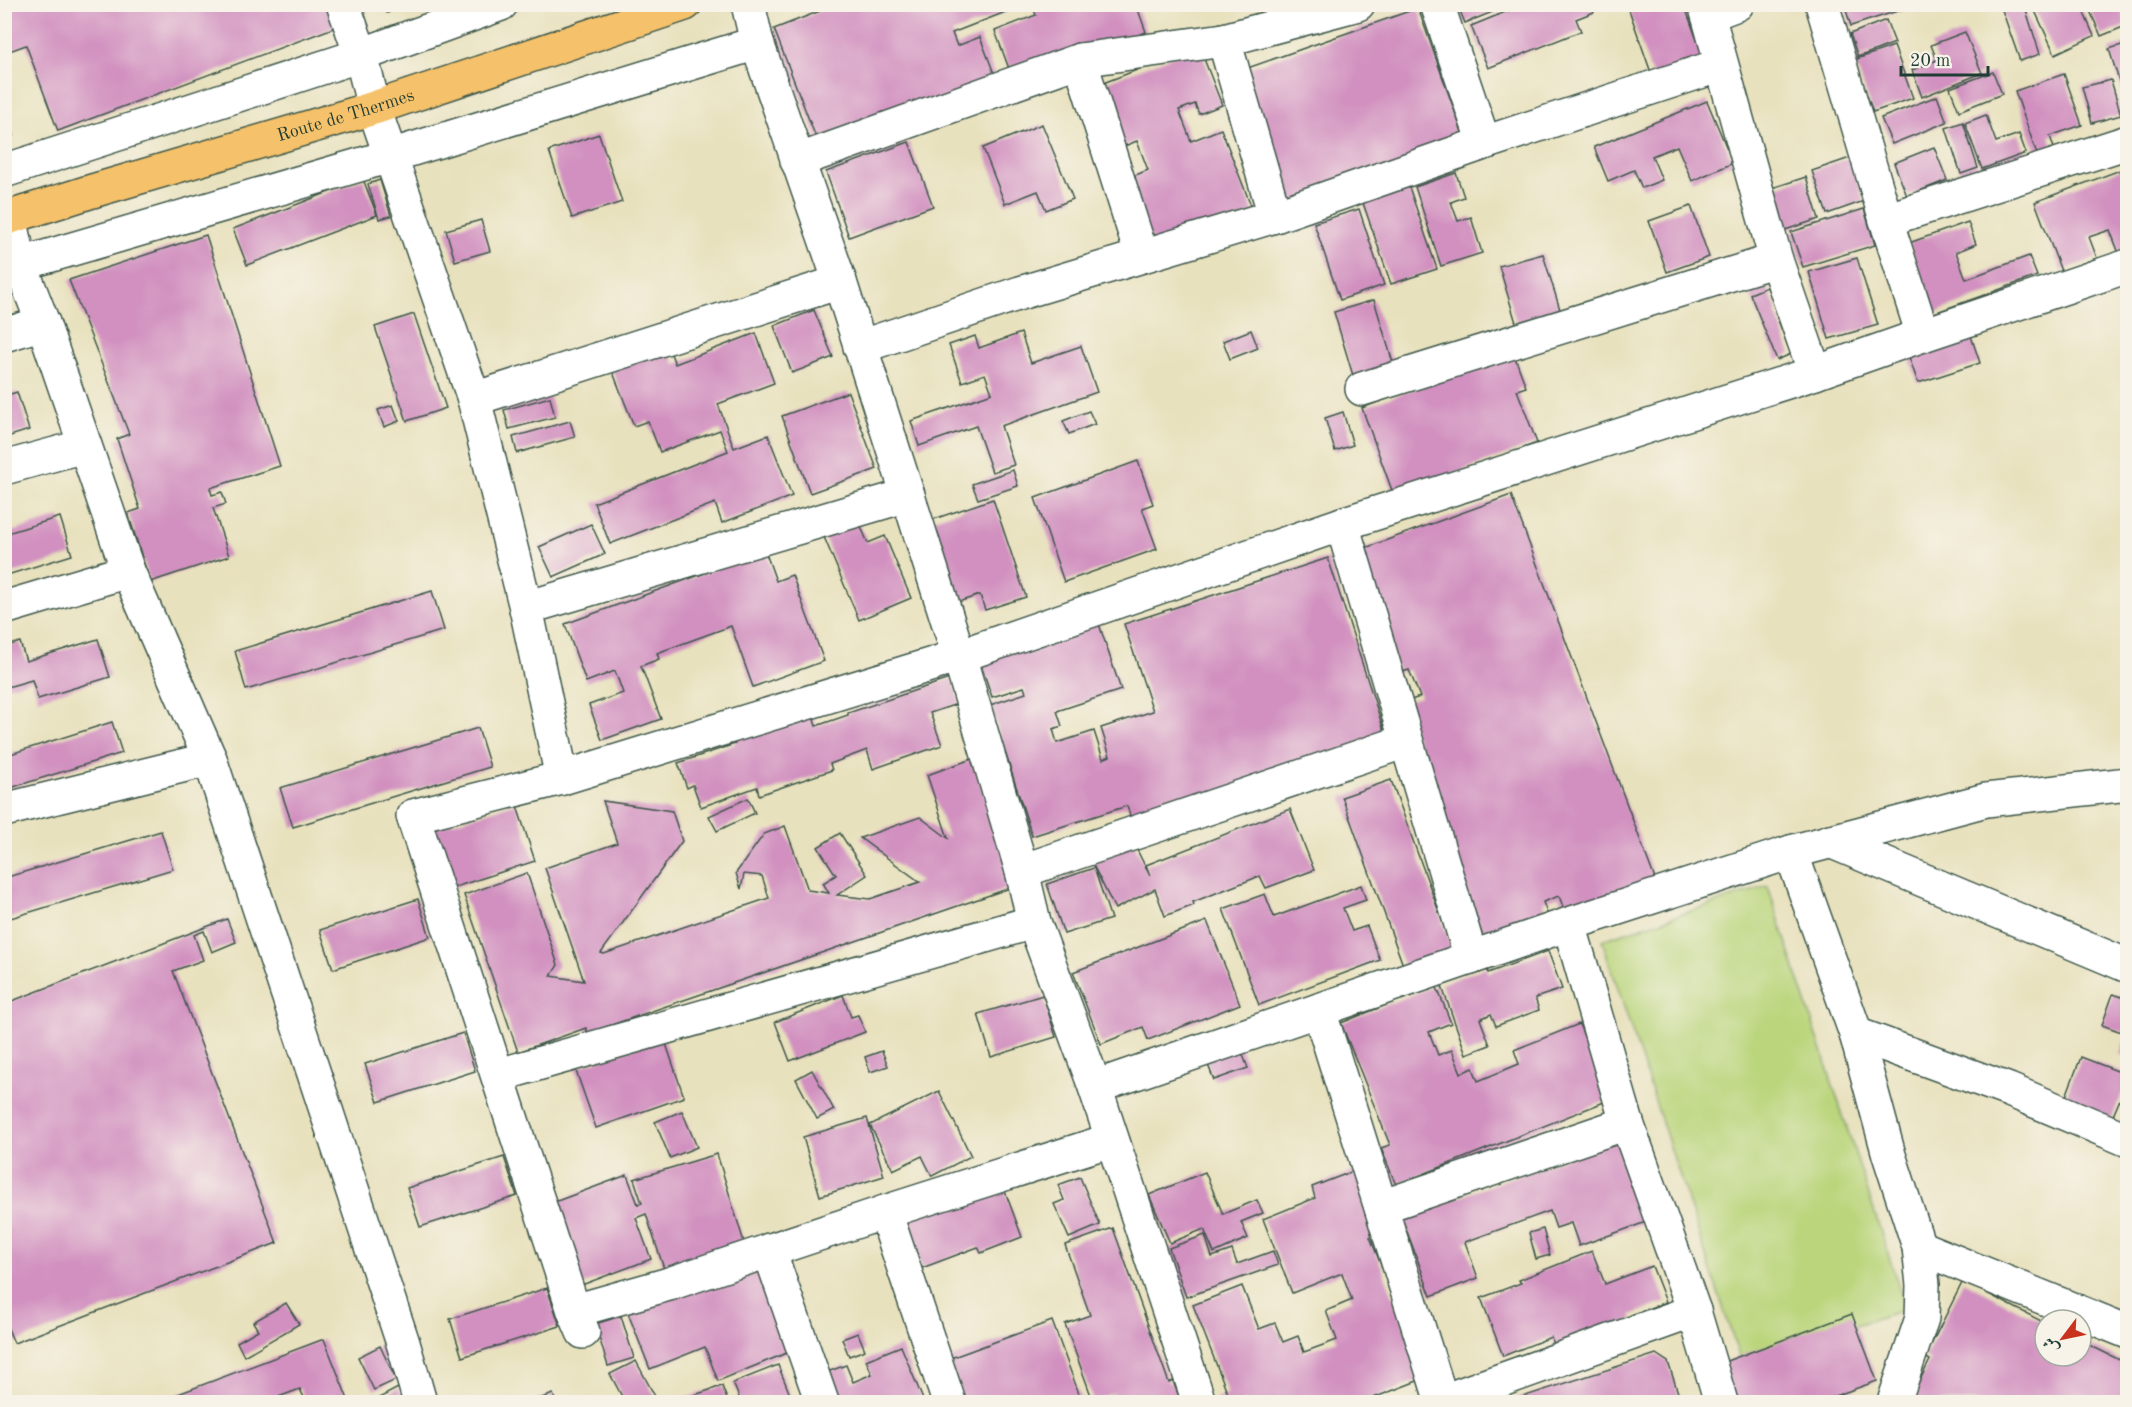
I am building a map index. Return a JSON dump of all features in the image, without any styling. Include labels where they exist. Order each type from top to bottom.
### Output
[{"type":"main road","name":"Route de Thermes","points":[[7,218],[374,108],[685,4]]},
{"type":"street","points":[[343,4],[361,55],[374,108],[474,399],[526,608],[562,778]]},
{"type":"street","points":[[4,171],[361,55],[501,4]]},
{"type":"street","points":[[748,4],[757,43],[840,282],[959,656],[1035,922],[1095,1087],[1198,1402]]},
{"type":"street","points":[[797,161],[1080,60],[1224,40],[1358,4]]},
{"type":"street","points":[[1437,4],[1484,143]]},
{"type":"street","points":[[1822,4],[1886,220],[1923,335]]},
{"type":"street","points":[[1716,8],[1721,65],[1776,260],[1815,374]]},
{"type":"street","points":[[1224,40],[1275,216]]},
{"type":"street","points":[[12,266],[390,156],[757,43]]},
{"type":"street","points":[[1080,60],[1142,256]]},
{"type":"street","points":[[860,347],[1020,293],[1275,216],[1484,143],[1721,65]]},
{"type":"street","points":[[1886,220],[2127,142]]},
{"type":"street","points":[[7,218],[12,266],[43,323],[128,571],[210,759],[403,1342],[420,1402]]},
{"type":"street","points":[[1362,389],[1776,260]]},
{"type":"street","points":[[1111,1140],[669,1284],[579,1322],[414,816],[562,778],[959,656],[1342,524],[1815,374],[2127,266]]},
{"type":"street","points":[[474,399],[840,282]]},
{"type":"street","points":[[4,335],[43,323]]},
{"type":"street","points":[[4,468],[84,446]]},
{"type":"street","points":[[526,608],[908,495]]},
{"type":"street","points":[[1342,524],[1471,958]]},
{"type":"street","points":[[4,608],[128,571]]},
{"type":"street","points":[[1022,871],[1406,741]]},
{"type":"street","points":[[4,810],[210,759]]},
{"type":"street","points":[[1095,1087],[1569,924],[1791,852],[1986,800],[2127,784]]},
{"type":"street","points":[[1830,842],[2127,966]]},
{"type":"street","points":[[1791,852],[1856,1034],[1889,1155],[1919,1247],[1923,1285],[1922,1318],[1894,1402]]},
{"type":"street","points":[[499,1075],[1035,922]]},
{"type":"street","points":[[1569,924],[1627,1123],[1694,1311],[1721,1402]]},
{"type":"street","points":[[1318,1010],[1441,1402],[1694,1311]]},
{"type":"street","points":[[1856,1034],[2008,1090],[2127,1140]]},
{"type":"street","points":[[1381,1207],[1627,1123]]},
{"type":"street","points":[[885,1212],[949,1402]]},
{"type":"street","points":[[1919,1247],[2127,1332]]},
{"type":"street","points":[[769,1250],[822,1402]]},
{"type":"green space","points":[[1768,886],[1906,1309],[1741,1362],[1602,940]]},
{"type":"building","points":[[11,4],[336,4],[344,24],[58,131],[26,45],[4,53],[4,7]]},
{"type":"building","points":[[384,4],[408,4],[408,5],[387,13]]},
{"type":"building","points":[[838,4],[1026,4],[952,33],[957,46],[980,37],[997,81],[820,148],[774,29]]},
{"type":"building","points":[[1032,4],[1136,4],[1146,32],[1014,82],[995,31],[1036,15]]},
{"type":"building","points":[[1457,4],[1510,4],[1510,5],[1465,23]]},
{"type":"building","points":[[1525,4],[1591,4],[1594,12],[1576,19],[1581,31],[1488,68],[1471,26]]},
{"type":"building","points":[[1627,4],[1684,4],[1707,68],[1656,87]]},
{"type":"building","points":[[1844,4],[1916,4],[1916,5],[1851,26]]},
{"type":"building","points":[[2010,4],[2024,4],[2040,54],[2020,61],[2001,7]]},
{"type":"building","points":[[2049,4],[2080,4],[2094,36],[2055,54],[2035,11]]},
{"type":"building","points":[[2087,4],[2119,4],[2128,25],[2101,36]]},
{"type":"building","points":[[1418,8],[1467,146],[1290,208],[1242,70]]},
{"type":"building","points":[[1886,20],[1895,43],[1858,57],[1850,34]]},
{"type":"building","points":[[1965,32],[1982,73],[1922,97],[1912,70],[1937,60],[1931,45]]},
{"type":"building","points":[[2128,43],[2128,106],[2127,106],[2109,49]]},
{"type":"building","points":[[1199,46],[1222,105],[1199,114],[1195,104],[1179,110],[1191,141],[1221,129],[1254,213],[1155,251],[1126,179],[1148,170],[1137,141],[1122,147],[1098,85]]},
{"type":"building","points":[[1894,46],[1913,98],[1873,112],[1854,60]]},
{"type":"building","points":[[1993,72],[2002,94],[1959,111],[1950,88]]},
{"type":"building","points":[[2064,74],[2082,125],[2050,136],[2054,148],[2037,154],[2015,91]]},
{"type":"building","points":[[2111,80],[2121,115],[2092,123],[2082,87]]},
{"type":"building","points":[[1937,96],[1947,122],[1892,144],[1881,118]]},
{"type":"building","points":[[1707,101],[1733,163],[1692,181],[1677,146],[1652,156],[1662,180],[1642,188],[1634,170],[1608,181],[1594,147]]},
{"type":"building","points":[[5,114],[13,136],[5,140]]},
{"type":"building","points":[[1986,115],[1996,142],[2019,134],[2026,153],[1982,169],[1965,123]]},
{"type":"building","points":[[1963,122],[1978,168],[1961,174],[1946,128]]},
{"type":"building","points":[[1042,124],[1073,199],[1046,210],[1038,191],[1005,204],[983,148]]},
{"type":"building","points":[[599,134],[622,202],[572,218],[549,151]]},
{"type":"building","points":[[909,142],[933,206],[849,237],[826,172]]},
{"type":"building","points":[[1934,147],[1947,180],[1907,196],[1894,163]]},
{"type":"building","points":[[1850,158],[1864,201],[1827,214],[1812,171]]},
{"type":"building","points":[[2128,167],[2128,253],[2120,256],[2110,230],[2089,237],[2097,258],[2061,271],[2035,202]]},
{"type":"building","points":[[1456,173],[1464,197],[1451,202],[1458,221],[1471,217],[1482,253],[1441,266],[1415,187]]},
{"type":"building","points":[[1806,177],[1819,219],[1785,230],[1772,188]]},
{"type":"building","points":[[363,179],[377,215],[247,265],[233,229]]},
{"type":"building","points":[[380,180],[391,216],[379,219],[368,184]]},
{"type":"building","points":[[1409,187],[1437,269],[1391,284],[1363,203]]},
{"type":"building","points":[[1691,206],[1709,257],[1667,272],[1649,221]]},
{"type":"building","points":[[1359,209],[1384,285],[1340,300],[1314,223]]},
{"type":"building","points":[[1864,209],[1875,245],[1803,267],[1791,232]]},
{"type":"building","points":[[481,220],[490,251],[455,261],[446,230]]},
{"type":"building","points":[[1968,222],[1976,244],[1956,252],[1966,279],[2029,256],[2037,276],[1934,313],[1909,243]]},
{"type":"building","points":[[206,235],[280,466],[210,488],[212,495],[222,492],[226,504],[213,508],[229,556],[150,582],[128,513],[140,509],[117,439],[129,434],[69,280]]},
{"type":"building","points":[[1543,254],[1561,313],[1517,326],[1499,266]]},
{"type":"building","points":[[1857,258],[1878,325],[1829,339],[1809,272]]},
{"type":"building","points":[[1767,287],[1791,354],[1777,360],[1750,294]]},
{"type":"building","points":[[1374,300],[1394,366],[1354,379],[1334,312]]},
{"type":"building","points":[[814,310],[833,357],[792,373],[774,326]]},
{"type":"building","points":[[414,314],[446,408],[407,421],[375,327]]},
{"type":"building","points":[[1251,330],[1258,348],[1230,359],[1223,341]]},
{"type":"building","points":[[756,333],[774,383],[718,404],[734,448],[768,435],[792,496],[722,523],[715,503],[610,544],[594,503],[728,451],[720,430],[660,452],[648,421],[634,426],[612,370],[669,349],[675,364]]},
{"type":"building","points":[[1021,333],[1031,363],[1081,346],[1097,392],[1001,426],[1014,465],[992,472],[976,426],[919,446],[911,421],[992,393],[985,374],[962,382],[949,345],[975,336],[979,348]]},
{"type":"building","points":[[1970,333],[1980,363],[1918,383],[1908,354]]},
{"type":"building","points":[[1513,352],[1526,387],[1517,390],[1537,443],[1394,496],[1362,408]]},
{"type":"building","points":[[17,392],[29,430],[4,438],[4,396]]},
{"type":"building","points":[[848,392],[877,469],[810,493],[782,416]]},
{"type":"building","points":[[550,397],[555,417],[509,429],[504,410]]},
{"type":"building","points":[[393,405],[399,421],[384,427],[378,410]]},
{"type":"building","points":[[1089,411],[1095,424],[1069,434],[1063,421]]},
{"type":"building","points":[[1343,412],[1353,445],[1335,451],[1325,418]]},
{"type":"building","points":[[570,421],[575,437],[517,453],[513,437]]},
{"type":"building","points":[[1138,461],[1153,504],[1142,508],[1157,549],[1064,582],[1035,498]]},
{"type":"building","points":[[1013,470],[1018,486],[978,499],[972,484]]},
{"type":"building","points":[[1511,495],[1659,890],[1569,923],[1559,896],[1543,902],[1551,924],[1487,948],[1436,805],[1405,702],[1420,697],[1409,670],[1399,673],[1354,552]]},
{"type":"building","points":[[993,499],[1026,597],[985,610],[980,595],[958,602],[931,520]]},
{"type":"building","points":[[60,517],[72,555],[4,576],[4,534]]},
{"type":"building","points":[[859,522],[868,543],[885,536],[911,598],[859,620],[824,537]]},
{"type":"building","points":[[591,524],[605,554],[553,577],[539,547]]},
{"type":"building","points":[[763,545],[776,581],[792,575],[824,661],[753,687],[731,626],[657,653],[659,659],[641,666],[661,719],[602,740],[589,705],[623,693],[615,671],[586,682],[565,624],[716,569],[714,563]]},
{"type":"building","points":[[1328,558],[1388,743],[1133,825],[1127,806],[1032,836],[990,705],[1026,693],[1024,687],[992,697],[979,659],[1098,621],[1121,690],[1057,711],[1062,726],[1053,729],[1057,743],[1094,731],[1103,759],[1110,756],[1101,728],[1153,711],[1124,624]]},
{"type":"building","points":[[432,591],[444,630],[246,690],[235,651]]},
{"type":"building","points":[[98,639],[110,677],[38,699],[32,680],[4,688],[4,647],[20,642],[26,661]]},
{"type":"building","points":[[952,678],[960,703],[930,713],[942,745],[873,769],[867,750],[830,764],[832,770],[759,795],[757,787],[701,807],[693,785],[687,788],[678,763],[735,744],[734,739],[812,713],[816,726]]},
{"type":"building","points":[[112,722],[122,753],[4,790],[4,756]]},
{"type":"building","points":[[478,728],[490,767],[293,827],[280,788]]},
{"type":"building","points":[[972,759],[1016,886],[588,1033],[586,1028],[518,1052],[464,895],[527,873],[558,965],[551,976],[584,981],[545,868],[617,843],[603,801],[672,811],[682,841],[601,953],[604,954],[769,898],[762,876],[744,874],[741,889],[736,873],[764,834],[785,826],[808,890],[829,893],[823,883],[836,875],[818,847],[840,833],[867,875],[837,895],[870,899],[920,882],[860,838],[920,817],[948,838],[927,775]]},
{"type":"building","points":[[1391,780],[1456,959],[1407,976],[1342,797]]},
{"type":"building","points":[[748,798],[755,813],[717,831],[709,816]]},
{"type":"building","points":[[516,803],[535,861],[452,888],[433,829]]},
{"type":"building","points":[[1290,809],[1314,870],[1266,888],[1260,876],[1193,902],[1194,905],[1165,916],[1155,889],[1115,909],[1092,863],[1133,842],[1150,876],[1146,865]]},
{"type":"building","points":[[161,831],[173,869],[4,920],[4,878]]},
{"type":"building","points":[[1094,868],[1111,919],[1064,934],[1047,884]]},
{"type":"building","points":[[1361,885],[1366,900],[1343,908],[1352,931],[1367,926],[1380,960],[1259,1005],[1223,909],[1265,894],[1274,917]]},
{"type":"building","points":[[418,899],[430,937],[333,969],[320,930]]},
{"type":"building","points":[[227,919],[236,942],[212,952],[204,931],[194,935],[203,960],[173,971],[277,1243],[14,1343],[4,1319],[4,1004]]},
{"type":"building","points":[[1207,921],[1240,1004],[1148,1040],[1143,1027],[1101,1044],[1073,972]]},
{"type":"building","points":[[1548,951],[1562,989],[1535,998],[1539,1010],[1496,1026],[1491,1014],[1480,1019],[1490,1045],[1466,1054],[1441,984],[1486,967],[1488,973]]},
{"type":"building","points":[[1436,985],[1451,1023],[1429,1032],[1438,1055],[1452,1050],[1461,1073],[1473,1068],[1478,1081],[1519,1064],[1514,1050],[1579,1024],[1609,1100],[1396,1185],[1381,1148],[1390,1145],[1341,1023]]},
{"type":"building","points":[[2113,994],[2128,999],[2128,1057],[2120,1055],[2127,1034],[2102,1025]]},
{"type":"building","points":[[843,995],[851,1017],[858,1015],[865,1032],[790,1061],[775,1022]]},
{"type":"building","points":[[1043,995],[1056,1037],[991,1057],[978,1014]]},
{"type":"building","points":[[463,1033],[475,1071],[378,1102],[365,1064]]},
{"type":"building","points":[[664,1038],[684,1097],[596,1128],[575,1068]]},
{"type":"building","points":[[1238,1042],[1248,1068],[1214,1080],[1204,1055]]},
{"type":"building","points":[[882,1051],[888,1066],[870,1072],[865,1057]]},
{"type":"building","points":[[2081,1057],[2128,1075],[2110,1123],[2063,1104]]},
{"type":"building","points":[[812,1070],[834,1110],[817,1119],[796,1079]]},
{"type":"building","points":[[939,1091],[971,1156],[932,1176],[922,1156],[893,1170],[870,1125]]},
{"type":"building","points":[[2128,1105],[2128,1128],[2120,1124]]},
{"type":"building","points":[[682,1111],[697,1147],[670,1158],[655,1122]]},
{"type":"building","points":[[867,1118],[884,1176],[820,1196],[803,1137]]},
{"type":"building","points":[[1616,1139],[1646,1222],[1579,1246],[1571,1223],[1556,1228],[1550,1211],[1465,1242],[1478,1278],[1431,1296],[1402,1218]]},
{"type":"building","points":[[717,1154],[747,1252],[669,1284],[646,1214],[636,1218],[651,1259],[579,1286],[549,1204],[627,1175],[638,1204],[642,1203],[634,1179]]},
{"type":"building","points":[[504,1157],[517,1196],[420,1227],[407,1188]]},
{"type":"building","points":[[1356,1170],[1381,1232],[1370,1237],[1425,1378],[1363,1402],[1216,1402],[1214,1399],[1228,1394],[1193,1305],[1242,1286],[1259,1329],[1275,1323],[1283,1342],[1298,1336],[1304,1352],[1337,1340],[1326,1311],[1352,1300],[1342,1273],[1292,1293],[1263,1219],[1315,1198],[1312,1187]]},
{"type":"building","points":[[1205,1172],[1223,1214],[1257,1200],[1263,1213],[1241,1222],[1248,1238],[1214,1253],[1204,1229],[1170,1243],[1149,1195]]},
{"type":"building","points":[[1080,1177],[1100,1225],[1069,1238],[1054,1204],[1064,1200],[1058,1185]]},
{"type":"building","points":[[1002,1183],[1022,1237],[981,1253],[978,1247],[922,1268],[904,1219]]},
{"type":"building","points":[[1113,1228],[1169,1383],[1173,1381],[1181,1402],[1117,1402],[1113,1393],[1093,1401],[1065,1324],[1090,1315],[1065,1245]]},
{"type":"building","points":[[1543,1229],[1550,1255],[1536,1259],[1529,1233]]},
{"type":"building","points":[[1205,1235],[1212,1257],[1232,1250],[1237,1264],[1273,1251],[1278,1265],[1186,1297],[1169,1248]]},
{"type":"building","points":[[1592,1251],[1605,1284],[1652,1266],[1666,1302],[1631,1315],[1633,1319],[1556,1348],[1551,1337],[1503,1356],[1481,1298]]},
{"type":"building","points":[[761,1266],[794,1350],[718,1381],[705,1347],[650,1369],[626,1308]]},
{"type":"building","points":[[1963,1281],[2033,1317],[2033,1368],[2093,1368],[2093,1347],[2128,1364],[2128,1402],[1909,1402],[1930,1360],[1925,1357]]},
{"type":"building","points":[[547,1288],[560,1326],[462,1357],[450,1319]]},
{"type":"building","points":[[286,1303],[299,1324],[244,1356],[237,1342],[258,1330],[253,1322]]},
{"type":"building","points":[[1852,1314],[1877,1381],[1818,1402],[1721,1402],[1708,1368]]},
{"type":"building","points":[[621,1316],[634,1358],[608,1366],[595,1324]]},
{"type":"building","points":[[1052,1321],[1082,1402],[964,1402],[948,1359]]},
{"type":"building","points":[[858,1333],[865,1350],[849,1356],[842,1339]]},
{"type":"building","points":[[324,1339],[349,1402],[306,1402],[300,1389],[265,1402],[157,1402]]},
{"type":"building","points":[[380,1346],[396,1380],[374,1390],[358,1357]]},
{"type":"building","points":[[901,1346],[924,1402],[826,1402],[827,1372],[846,1365],[853,1382],[872,1374],[866,1360]]},
{"type":"building","points":[[1656,1354],[1668,1362],[1681,1402],[1507,1402]]},
{"type":"building","points":[[636,1361],[658,1402],[625,1402],[610,1374]]},
{"type":"building","points":[[778,1365],[793,1402],[741,1402],[733,1383]]},
{"type":"building","points":[[722,1386],[728,1402],[680,1402],[679,1400]]},
{"type":"building","points":[[398,1388],[406,1402],[378,1402],[377,1399]]},
{"type":"building","points":[[553,1394],[556,1402],[531,1402]]}]
